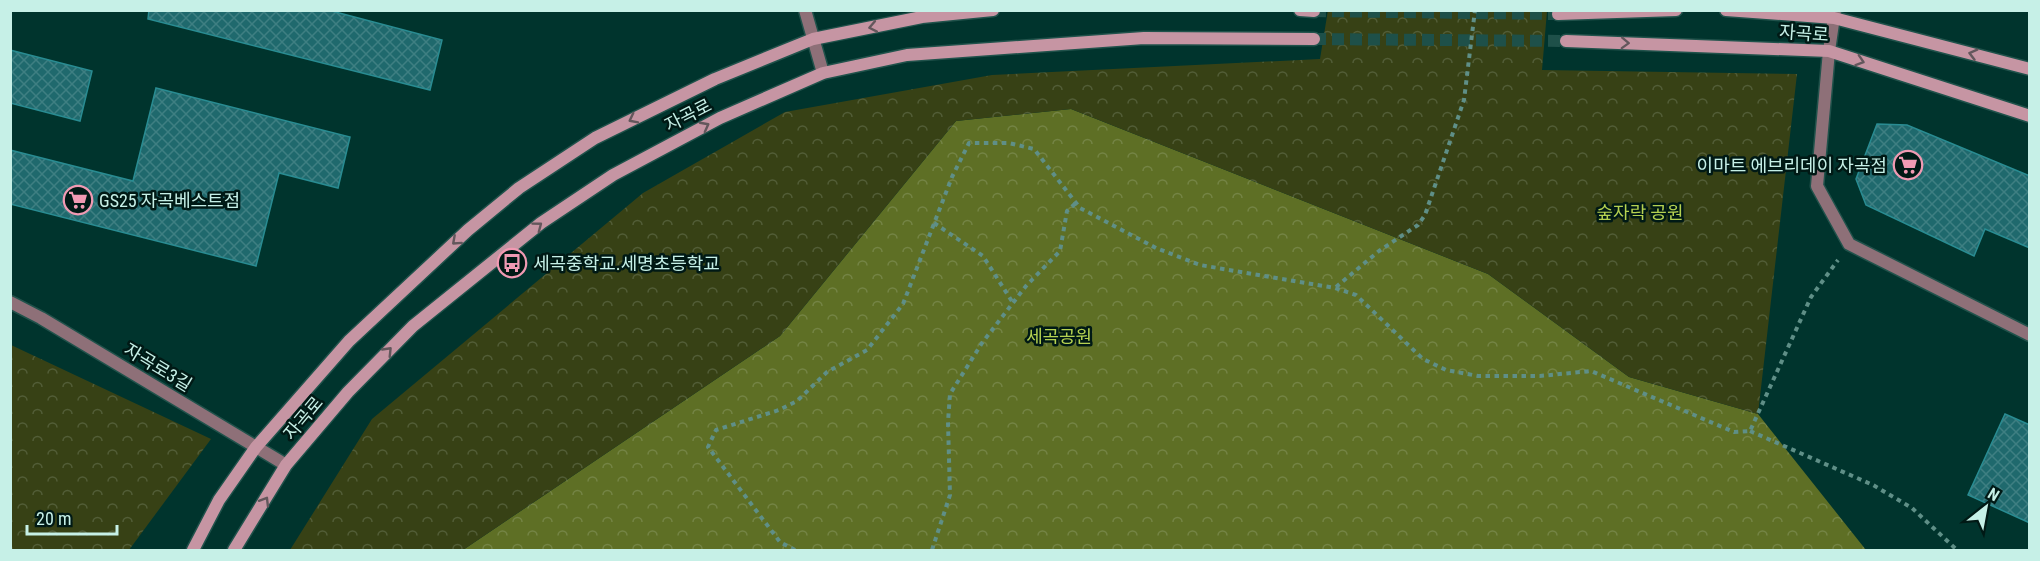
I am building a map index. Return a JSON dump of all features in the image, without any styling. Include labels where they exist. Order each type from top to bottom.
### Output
[{"type":"main road","name":"자곡로","points":[[192,550],[219,500],[256,447],[349,341],[459,238],[519,188],[605,133],[715,79],[813,39],[921,17],[993,10]]},
{"type":"main road","points":[[1300,10],[1314,11]]},
{"type":"main road","points":[[1558,14],[1676,10]]},
{"type":"main road","name":"자곡로","points":[[1726,10],[1834,14],[2030,69]]},
{"type":"main road","name":"자곡로","points":[[234,550],[286,465],[348,392],[412,326],[541,223],[622,170],[720,118],[823,73],[907,55],[1144,38],[1314,39]]},
{"type":"main road","name":"자곡로","points":[[1566,41],[1829,51],[2030,116]]},
{"type":"street","points":[[805,10],[823,73]]},
{"type":"street","points":[[1834,14],[1817,186],[1848,244],[2030,335]]},
{"type":"street","name":"자곡로3길","points":[[10,302],[41,318],[286,465]]},
{"type":"path","points":[[1335,288],[1379,251],[1418,225],[1425,215],[1464,100],[1475,10]]},
{"type":"path","points":[[795,550],[780,542],[708,447],[716,430],[778,410],[797,401],[827,372],[867,350],[903,304],[952,177],[969,143],[1009,143],[1034,149],[1080,207],[1156,248],[1200,264],[1335,288],[1356,295],[1423,359],[1446,370],[1488,376],[1540,376],[1591,371],[1734,432],[1750,431],[1873,485],[1912,508],[1957,550]]},
{"type":"path","points":[[932,550],[950,495],[948,422],[950,394],[982,343],[1026,286],[1060,251],[1067,211],[1077,202]]},
{"type":"path","points":[[934,223],[982,256],[1013,303]]},
{"type":"path","points":[[1750,431],[1811,297],[1848,244]]},
{"type":"green space","name":"숲자락 공원","points":[[1328,10],[1547,11],[1542,70],[1797,74],[1758,414],[1629,377],[1488,274],[1071,109],[956,121],[780,336],[463,550],[290,550],[372,419],[643,193],[785,112],[992,75],[1320,59]]},
{"type":"green space","name":"세곡공원","points":[[1071,109],[1488,274],[1629,377],[1758,414],[1866,550],[463,550],[780,336],[956,121]]},
{"type":"green space","points":[[11,345],[211,439],[129,550],[11,550]]},
{"type":"building","points":[[149,10],[328,10],[442,40],[430,90],[148,19]]},
{"type":"building","points":[[10,50],[92,71],[80,121],[10,103]]},
{"type":"building","points":[[156,88],[350,137],[338,188],[279,173],[256,266],[10,204],[10,150],[133,181]]},
{"type":"building","points":[[1877,124],[1907,125],[2030,176],[2030,248],[1985,229],[1974,256],[1866,205],[1856,179]]},
{"type":"building","points":[[2005,414],[2030,425],[2030,523],[1968,495]]},
{"type":"tunnel","points":[[1314,11],[1558,14]]},
{"type":"tunnel","points":[[1314,39],[1566,41]]},
{"type":"place","name":"이마트 에브리데이 자곡점","points":[[1908,165]]},
{"type":"place","name":"GS25 자곡베스트점","points":[[78,200]]},
{"type":"place","name":"세곡중학교.세명초등학교","points":[[512,263]]}]
